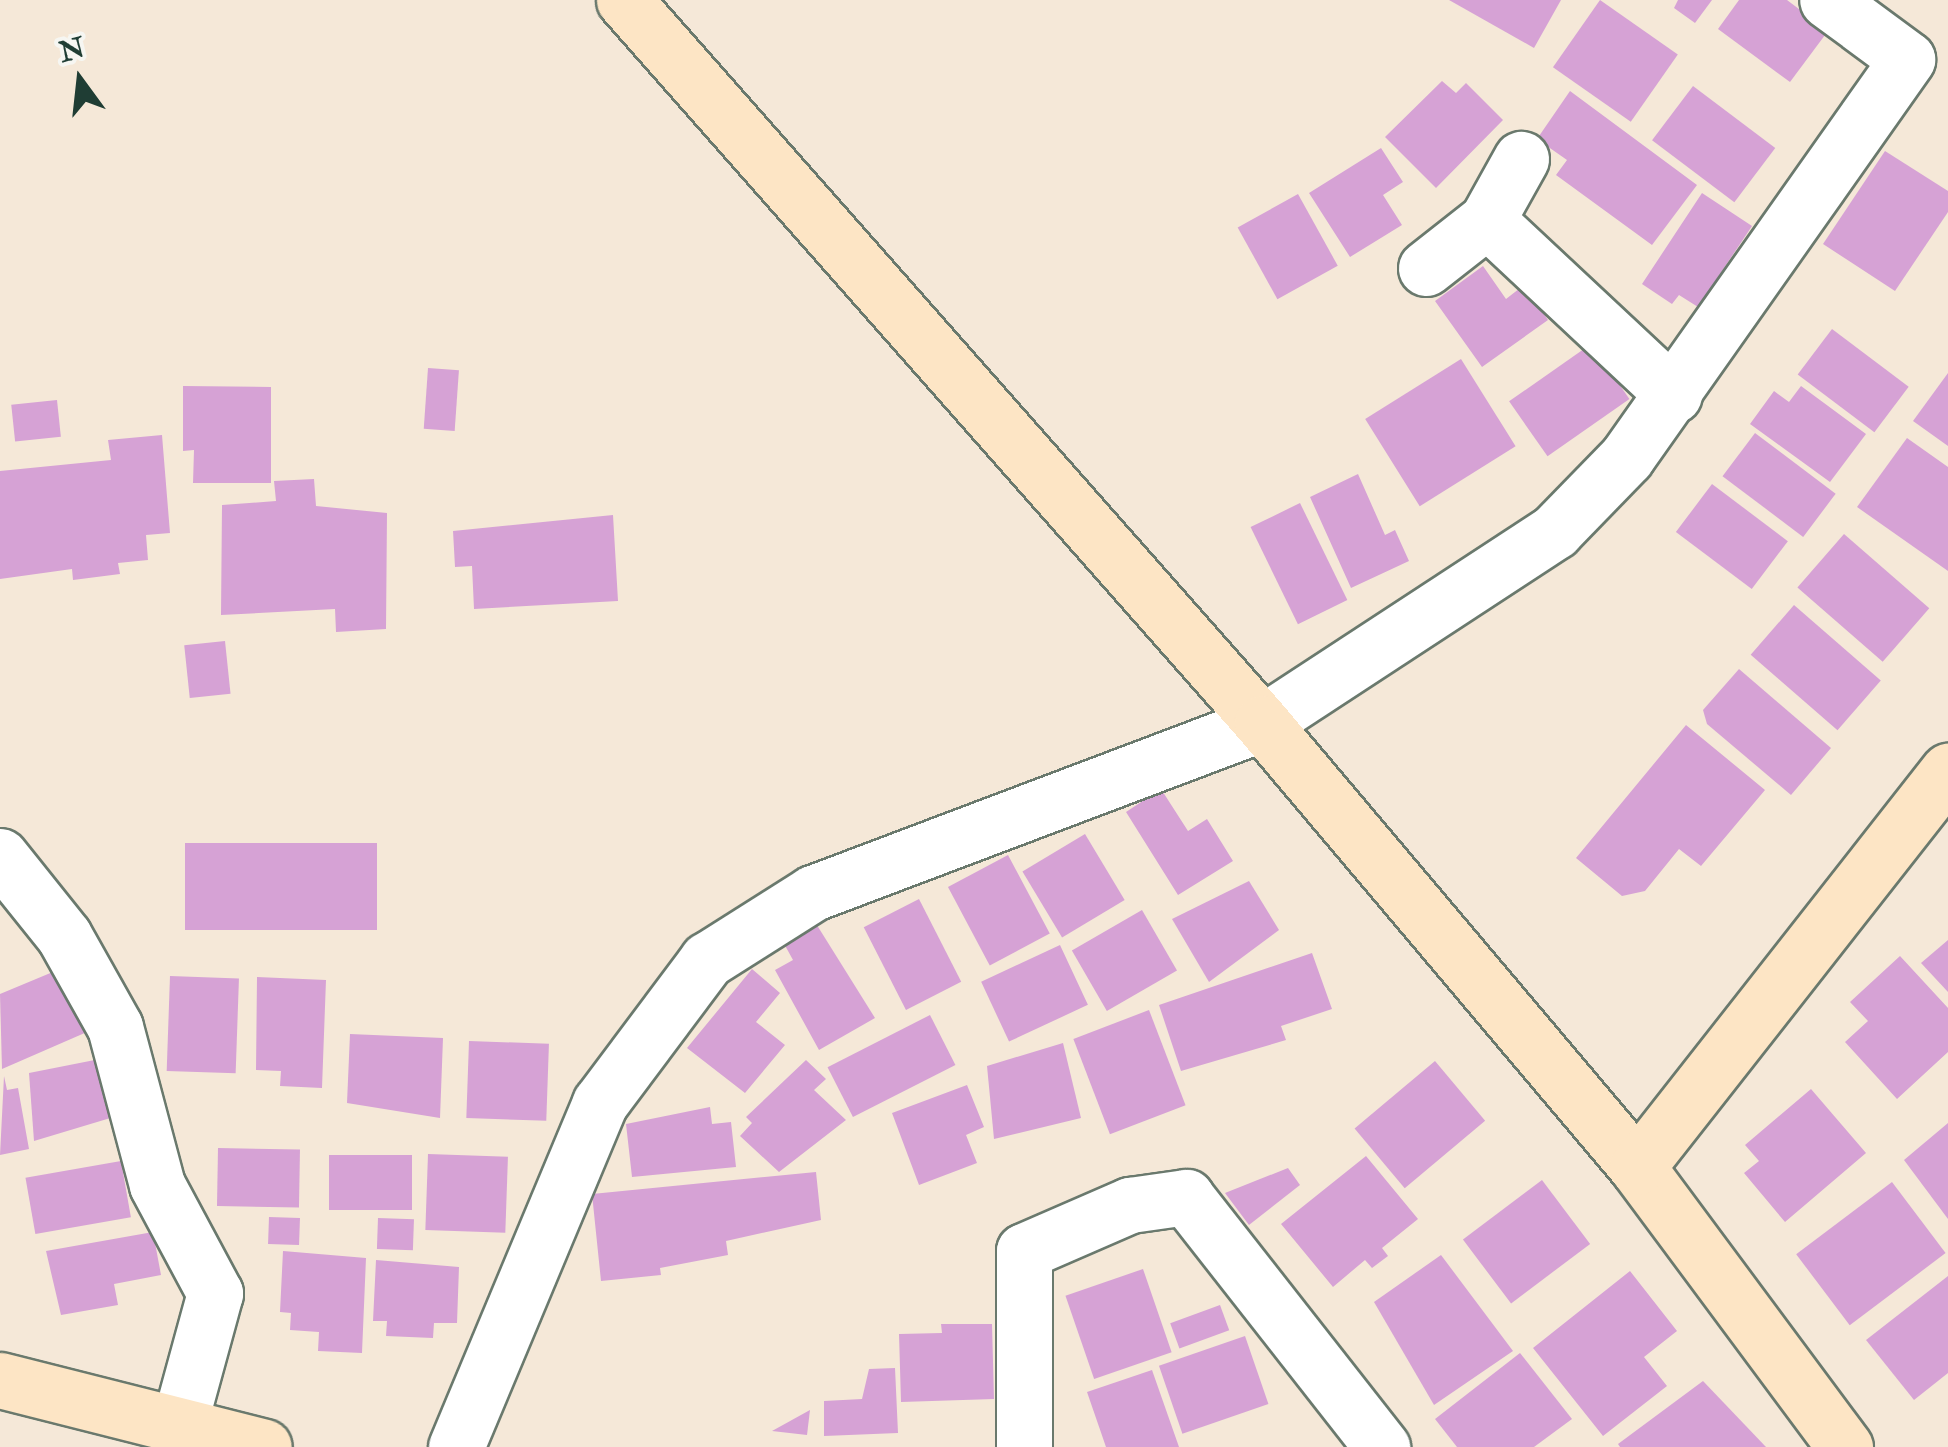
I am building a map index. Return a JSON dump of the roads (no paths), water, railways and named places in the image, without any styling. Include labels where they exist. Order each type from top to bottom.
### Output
[{"type":"street","points":[[624,0],[1262,723],[1637,1167],[1845,1447]]},
{"type":"street","points":[[456,1447],[600,1103],[707,960],[813,893],[1262,723],[1555,530],[1674,394],[1906,59],[1827,0]]},
{"type":"street","points":[[1426,268],[1487,220],[1521,159]]},
{"type":"street","points":[[1487,220],[1674,394]]},
{"type":"street","points":[[1637,1167],[1948,772]]},
{"type":"street","points":[[0,856],[64,936],[116,1027],[157,1185],[215,1294],[178,1428]]},
{"type":"street","points":[[1024,1447],[1024,1251],[1130,1205],[1186,1197],[1382,1447]]},
{"type":"street","points":[[0,1380],[264,1447]]}]
